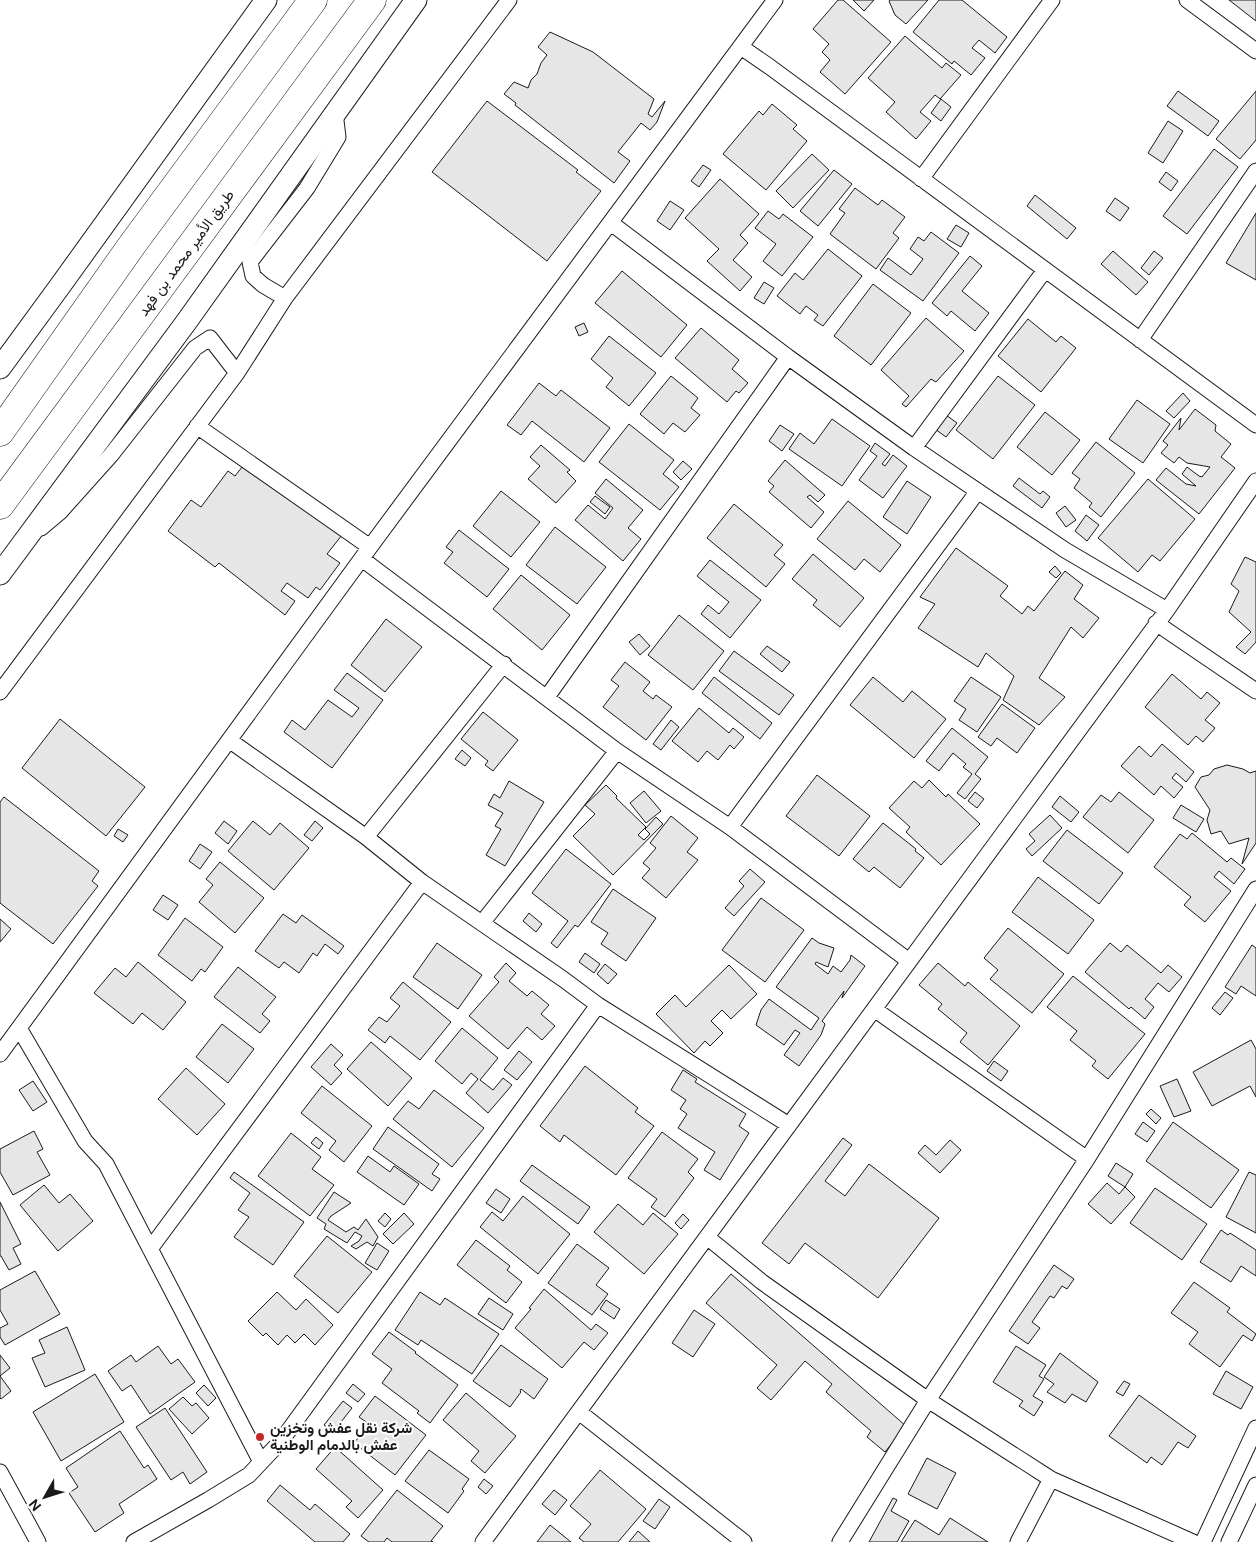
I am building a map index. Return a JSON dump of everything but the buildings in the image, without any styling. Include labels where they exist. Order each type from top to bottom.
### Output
[{"type":"highway","points":[[0,432],[132,245],[313,0]]},
{"type":"highway","name":"طريق الأمير محمد بن فهد","points":[[0,505],[372,0]]},
{"type":"main road","points":[[0,368],[266,0]]},
{"type":"main road","points":[[0,574],[188,321],[416,0]]},
{"type":"street","points":[[0,692],[236,373],[286,298],[509,0]]},
{"type":"street","points":[[0,1054],[366,553],[775,0]]},
{"type":"street","points":[[922,179],[1052,0]]},
{"type":"street","points":[[1187,0],[1256,51]]},
{"type":"street","points":[[741,47],[1140,340],[1254,419]]},
{"type":"street","points":[[286,298],[263,285],[253,276],[250,262],[307,188],[338,137],[335,112]]},
{"type":"street","points":[[1140,340],[1256,171]]},
{"type":"street","points":[[611,224],[788,357],[914,448],[1065,550],[1167,610]]},
{"type":"street","points":[[914,448],[1045,270]]},
{"type":"street","points":[[21,545],[60,512],[111,455],[195,348],[210,338],[236,373]]},
{"type":"street","points":[[547,697],[788,357]]},
{"type":"street","points":[[197,426],[366,553],[504,664],[617,751],[730,827],[909,961]]},
{"type":"street","points":[[483,1542],[1167,610],[1256,481]]},
{"type":"street","points":[[730,827],[978,491]]},
{"type":"street","points":[[1156,623],[1256,691]]},
{"type":"street","points":[[366,837],[504,664]]},
{"type":"street","points":[[229,740],[366,837],[422,882],[598,1005],[789,1125]]},
{"type":"street","points":[[482,923],[617,751]]},
{"type":"street","points":[[150,1249],[422,882]]},
{"type":"street","points":[[840,1542],[928,1400],[1087,1159],[1256,889]]},
{"type":"street","points":[[134,1542],[249,1475],[281,1441],[598,1005]]},
{"type":"street","points":[[874,1009],[1087,1159]]},
{"type":"street","points":[[19,1028],[85,1141],[106,1164],[262,1462]]},
{"type":"street","points":[[707,1237],[762,1282],[928,1400],[1051,1479],[1192,1542]]},
{"type":"street","points":[[579,1412],[744,1542]]},
{"type":"street","points":[[1203,1542],[1256,1428]]},
{"type":"street","points":[[0,1472],[38,1542]]},
{"type":"street","points":[[1018,1542],[1051,1479]]},
{"type":"street","points":[[1229,1542],[1256,1485]]},
{"type":"place","name":"شركة نقل عفش وتخزين عفش بالدمام الوطنية","points":[[260,1437]]}]
